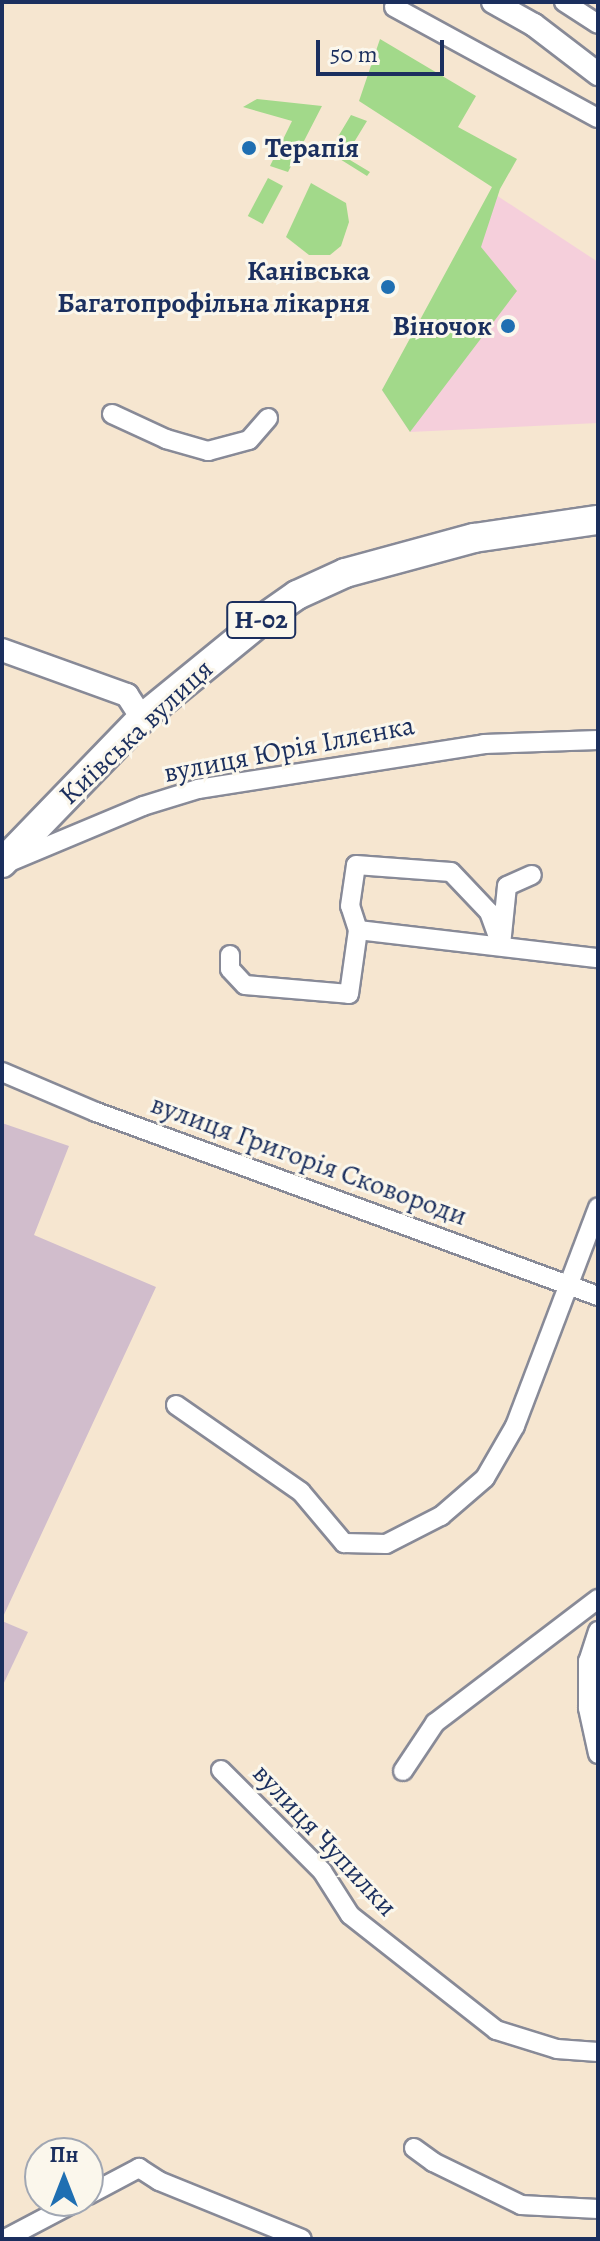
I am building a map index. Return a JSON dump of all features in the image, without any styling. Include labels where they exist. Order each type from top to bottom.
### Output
[{"type":"main road","name":"Київська вулиця","points":[[2,864],[142,718],[297,595],[345,573],[474,538],[598,520]]},
{"type":"street","points":[[493,2],[534,25],[598,74]]},
{"type":"street","points":[[564,2],[598,24]]},
{"type":"street","points":[[394,7],[598,118]]},
{"type":"street","points":[[112,414],[166,439],[208,451],[249,440],[268,418]]},
{"type":"street","points":[[2,650],[127,695],[142,718]]},
{"type":"street","name":"вулиця Юрія Іллєнка","points":[[2,864],[143,806],[198,789],[484,744],[598,740]]},
{"type":"street","points":[[230,955],[230,969],[245,985],[349,994],[358,930],[350,906],[356,865],[451,872],[489,912],[501,945]]},
{"type":"street","points":[[501,945],[507,886],[532,875]]},
{"type":"street","points":[[358,930],[598,958]]},
{"type":"street","name":"вулиця Григорія Сковороди","points":[[2,1072],[96,1112],[598,1296]]},
{"type":"street","points":[[176,1405],[301,1492],[344,1543],[386,1544],[441,1516],[485,1478],[515,1426],[598,1207]]},
{"type":"street","points":[[403,1771],[435,1723],[598,1599]]},
{"type":"street","points":[[598,1631],[588,1661],[588,1708],[598,1754]]},
{"type":"street","name":"вулиця Чупилки","points":[[221,1770],[322,1871],[350,1915],[496,2030],[557,2049],[598,2052]]},
{"type":"street","points":[[414,2148],[433,2162],[521,2205],[598,2209]]},
{"type":"street","points":[[104,2187],[139,2168],[159,2181],[302,2239]]},
{"type":"street","points":[[5,2239],[47,2217]]},
{"type":"shaded area","name":"Віночок","points":[[493,193],[598,262],[598,423],[410,432],[382,390]]},
{"type":"shaded area","points":[[2,1123],[69,1146],[34,1235],[156,1287],[2,1619]]},
{"type":"shaded area","points":[[2,1621],[28,1632],[2,1687]]},
{"type":"green space","points":[[380,39],[476,96],[458,127],[517,159],[500,189],[481,247],[517,291],[410,432],[382,390],[492,187],[359,101]]},
{"type":"green space","points":[[257,99],[322,106],[288,172],[270,166],[292,121],[243,107]]},
{"type":"green space","points":[[351,115],[367,121],[345,157],[370,172],[367,176],[335,156],[336,140]]},
{"type":"green space","points":[[268,178],[283,186],[263,224],[248,216]]},
{"type":"green space","points":[[311,183],[346,203],[349,222],[341,246],[330,255],[309,255],[286,237]]},
{"type":"place","name":"Терапія","points":[[249,148]]},
{"type":"place","name":"Канівська Багатопрофільна лікарня","points":[[388,287]]},
{"type":"place","name":"Віночок","points":[[508,326]]}]
